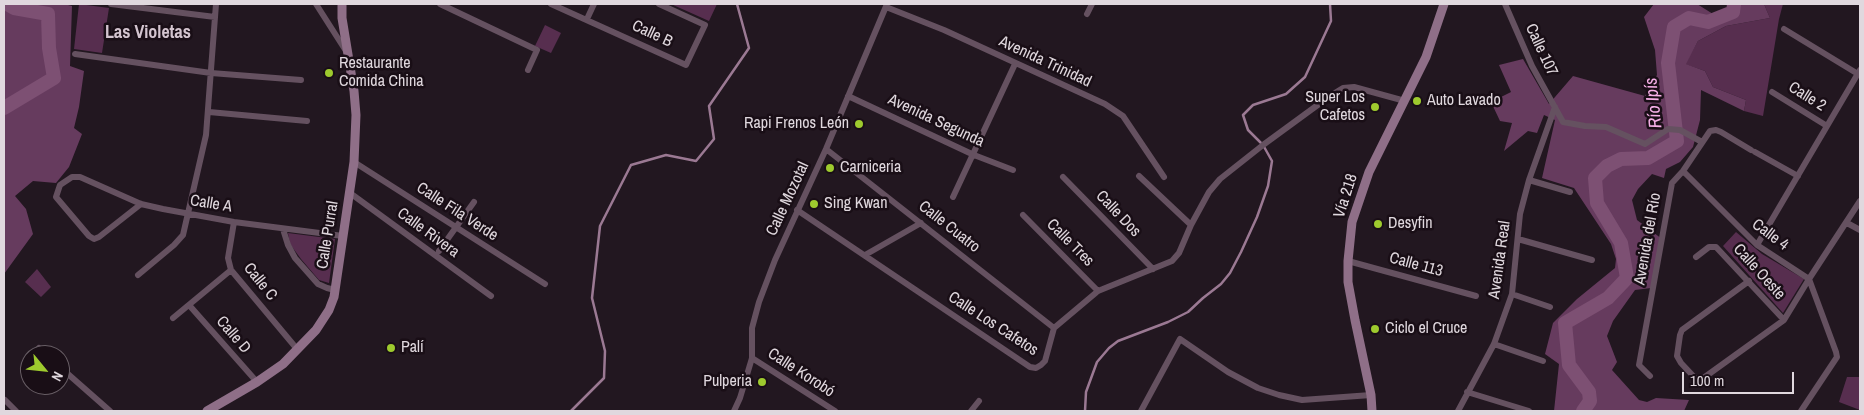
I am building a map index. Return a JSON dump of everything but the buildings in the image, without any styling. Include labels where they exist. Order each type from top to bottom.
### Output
[{"type":"street","points":[[112,4],[216,17]]},
{"type":"street","points":[[138,274],[183,235],[206,135],[216,4]]},
{"type":"street","points":[[316,4],[347,53]]},
{"type":"street","name":"Calle Purral","points":[[207,411],[283,364],[316,330],[329,310],[335,290],[350,193],[354,162],[356,116],[354,91],[342,18],[342,4]]},
{"type":"street","points":[[440,4],[537,50],[528,70]]},
{"type":"street","name":"Calle B","points":[[551,4],[686,65],[705,25],[659,4]]},
{"type":"street","points":[[587,19],[594,4]]},
{"type":"street","points":[[1088,14],[1092,4]]},
{"type":"street","name":"Vía 218","points":[[1372,411],[1371,395],[1354,320],[1348,282],[1352,222],[1381,146],[1426,56],[1444,4]]},
{"type":"street","name":"Calle 107","points":[[1505,4],[1532,66],[1563,122],[1606,127],[1645,144],[1668,129],[1680,130],[1702,142]]},
{"type":"street","name":"Avenida Trinidad","points":[[887,5],[1106,104],[1123,116],[1164,177]]},
{"type":"street","name":"Calle Mozotal","points":[[734,411],[740,398],[752,358],[752,328],[759,302],[797,210],[826,149],[887,5]]},
{"type":"street","points":[[1757,245],[1859,72],[1784,29]]},
{"type":"street","points":[[75,54],[211,73],[301,80]]},
{"type":"street","points":[[953,198],[1015,64]]},
{"type":"street","name":"Calle Los Cafetos","points":[[797,210],[1030,367],[1036,368],[1045,360],[1054,328],[1098,291],[1172,261],[1179,253],[1191,225],[1209,192],[1220,179],[1262,145],[1343,88],[1354,87],[1405,101]]},
{"type":"street","name":"Calle 2","points":[[1772,92],[1827,126]]},
{"type":"street","name":"Avenida Segunda","points":[[848,96],[974,155],[1013,170]]},
{"type":"street","name":"Avenida Real","points":[[1458,411],[1494,344],[1512,294],[1520,214],[1529,180],[1555,107]]},
{"type":"street","points":[[209,112],[308,121]]},
{"type":"street","points":[[1702,142],[1710,131],[1716,130],[1798,176]]},
{"type":"street","name":"Avenida del Río","points":[[1650,376],[1639,364],[1672,184],[1702,142]]},
{"type":"street","name":"Calle Cuatro","points":[[826,149],[1054,328]]},
{"type":"street","name":"Calle Fila Verde","points":[[354,162],[545,284]]},
{"type":"street","name":"Calle 4","points":[[1683,171],[1757,245],[1809,279]]},
{"type":"street","points":[[1139,176],[1191,225]]},
{"type":"street","name":"Calle A","points":[[141,204],[94,239],[89,236],[56,197],[60,185],[72,177],[80,177],[141,204],[188,215],[343,236]]},
{"type":"street","name":"Calle Dos","points":[[1063,177],[1153,269]]},
{"type":"street","points":[[1529,180],[1570,192]]},
{"type":"street","name":"Calle Rivera","points":[[350,193],[491,296]]},
{"type":"street","points":[[1749,281],[1682,330],[1678,340],[1677,356],[1681,363],[1696,378],[1702,380],[1784,320],[1860,201]]},
{"type":"street","points":[[439,251],[474,202]]},
{"type":"street","name":"Calle Tres","points":[[1023,215],[1098,291]]},
{"type":"street","name":"Calle C","points":[[234,222],[228,258],[231,270],[297,349]]},
{"type":"street","points":[[866,255],[921,222]]},
{"type":"street","points":[[1847,224],[1860,230]]},
{"type":"street","points":[[283,229],[295,258],[318,284],[335,290]]},
{"type":"street","points":[[1518,239],[1592,260]]},
{"type":"street","name":"Calle Oeste","points":[[1696,257],[1713,246],[1720,250],[1784,320]]},
{"type":"street","name":"Calle 113","points":[[1348,261],[1476,296]]},
{"type":"street","points":[[173,318],[231,270]]},
{"type":"street","points":[[1801,411],[1837,357],[1809,279]]},
{"type":"street","points":[[1512,294],[1550,307]]},
{"type":"street","name":"Calle D","points":[[189,305],[256,382]]},
{"type":"street","points":[[1141,411],[1180,339],[1234,376],[1258,388],[1279,395],[1302,400],[1371,395]]},
{"type":"street","points":[[1494,344],[1543,361]]},
{"type":"street","name":"Calle Korobó","points":[[752,358],[835,411]]},
{"type":"street","points":[[70,375],[110,411]]},
{"type":"street","points":[[1467,392],[1529,411]]},
{"type":"street","points":[[5,400],[16,411]]},
{"type":"street","points":[[971,411],[979,401]]},
{"type":"shaded area","points":[[4,4],[64,4],[72,6],[70,66],[84,71],[74,128],[82,134],[69,167],[56,183],[33,181],[15,196],[26,209],[33,234],[4,274]]},
{"type":"shaded area","points":[[79,4],[109,8],[102,53],[74,49]]},
{"type":"shaded area","points":[[671,4],[717,4],[709,21]]},
{"type":"shaded area","points":[[1654,4],[1697,4],[1713,14],[1728,10],[1730,4],[1764,4],[1770,18],[1726,26],[1698,41],[1686,64],[1705,71],[1713,87],[1746,100],[1744,111],[1701,90],[1700,120],[1693,147],[1680,162],[1666,169],[1664,178],[1652,174],[1638,189],[1632,200],[1637,220],[1662,239],[1651,288],[1635,290],[1613,321],[1607,336],[1617,362],[1612,370],[1639,400],[1647,402],[1656,398],[1689,400],[1684,411],[1554,411],[1559,364],[1545,354],[1553,323],[1577,299],[1615,268],[1616,259],[1611,244],[1574,188],[1542,178],[1555,120],[1544,115],[1537,133],[1528,131],[1504,151],[1512,123],[1500,121],[1491,102],[1511,92],[1499,65],[1523,59],[1549,104],[1573,76],[1645,96],[1657,75],[1655,50],[1644,17]]},
{"type":"shaded area","points":[[1764,4],[1783,4],[1763,116],[1744,111],[1746,100],[1713,87],[1705,71],[1685,64],[1698,41],[1726,26],[1770,18]]},
{"type":"shaded area","points":[[545,25],[561,33],[551,53],[535,46]]},
{"type":"shaded area","points":[[1736,232],[1762,254],[1804,279],[1783,313],[1723,246]]},
{"type":"shaded area","points":[[288,233],[335,239],[329,283],[319,280],[301,259],[290,244]]},
{"type":"shaded area","points":[[37,269],[51,287],[41,297],[25,282]]},
{"type":"shaded area","points":[[1847,377],[1860,377],[1860,410],[1839,402]]},
{"type":"waterway","points":[[4,108],[54,78],[49,48],[48,14],[14,8],[7,4]]},
{"type":"waterway","points":[[571,411],[604,378],[605,351],[592,298],[600,226],[631,165],[666,155],[696,161],[714,139],[709,106],[749,48],[737,4]]},
{"type":"waterway","points":[[1085,411],[1086,392],[1097,362],[1109,348],[1118,341],[1168,322],[1188,312],[1221,284],[1230,273],[1257,217],[1268,186],[1272,161],[1263,145],[1248,130],[1243,115],[1253,105],[1286,94],[1305,77],[1331,21],[1330,4]]},
{"type":"waterway","name":"Río Ipís","points":[[1583,411],[1590,401],[1589,392],[1569,365],[1565,323],[1608,298],[1627,278],[1621,243],[1597,203],[1595,178],[1607,166],[1621,159],[1648,158],[1677,141],[1668,63],[1674,27],[1689,18],[1708,22],[1733,12],[1734,4]]},
{"type":"place","name":"Restaurante Comida China","points":[[329,73]]},
{"type":"place","name":"Auto Lavado","points":[[1417,101]]},
{"type":"place","name":"Super Los Cafetos","points":[[1375,107]]},
{"type":"place","name":"Rapi Frenos León","points":[[859,124]]},
{"type":"place","name":"Carniceria","points":[[830,168]]},
{"type":"place","name":"Sing Kwan","points":[[814,204]]},
{"type":"place","name":"Desyfin","points":[[1378,224]]},
{"type":"place","name":"Ciclo el Cruce","points":[[1375,329]]},
{"type":"place","name":"Palí","points":[[391,348]]},
{"type":"place","name":"Pulperia","points":[[762,382]]},
{"type":"district","name":"Las Violetas","points":[[148,33]]}]
